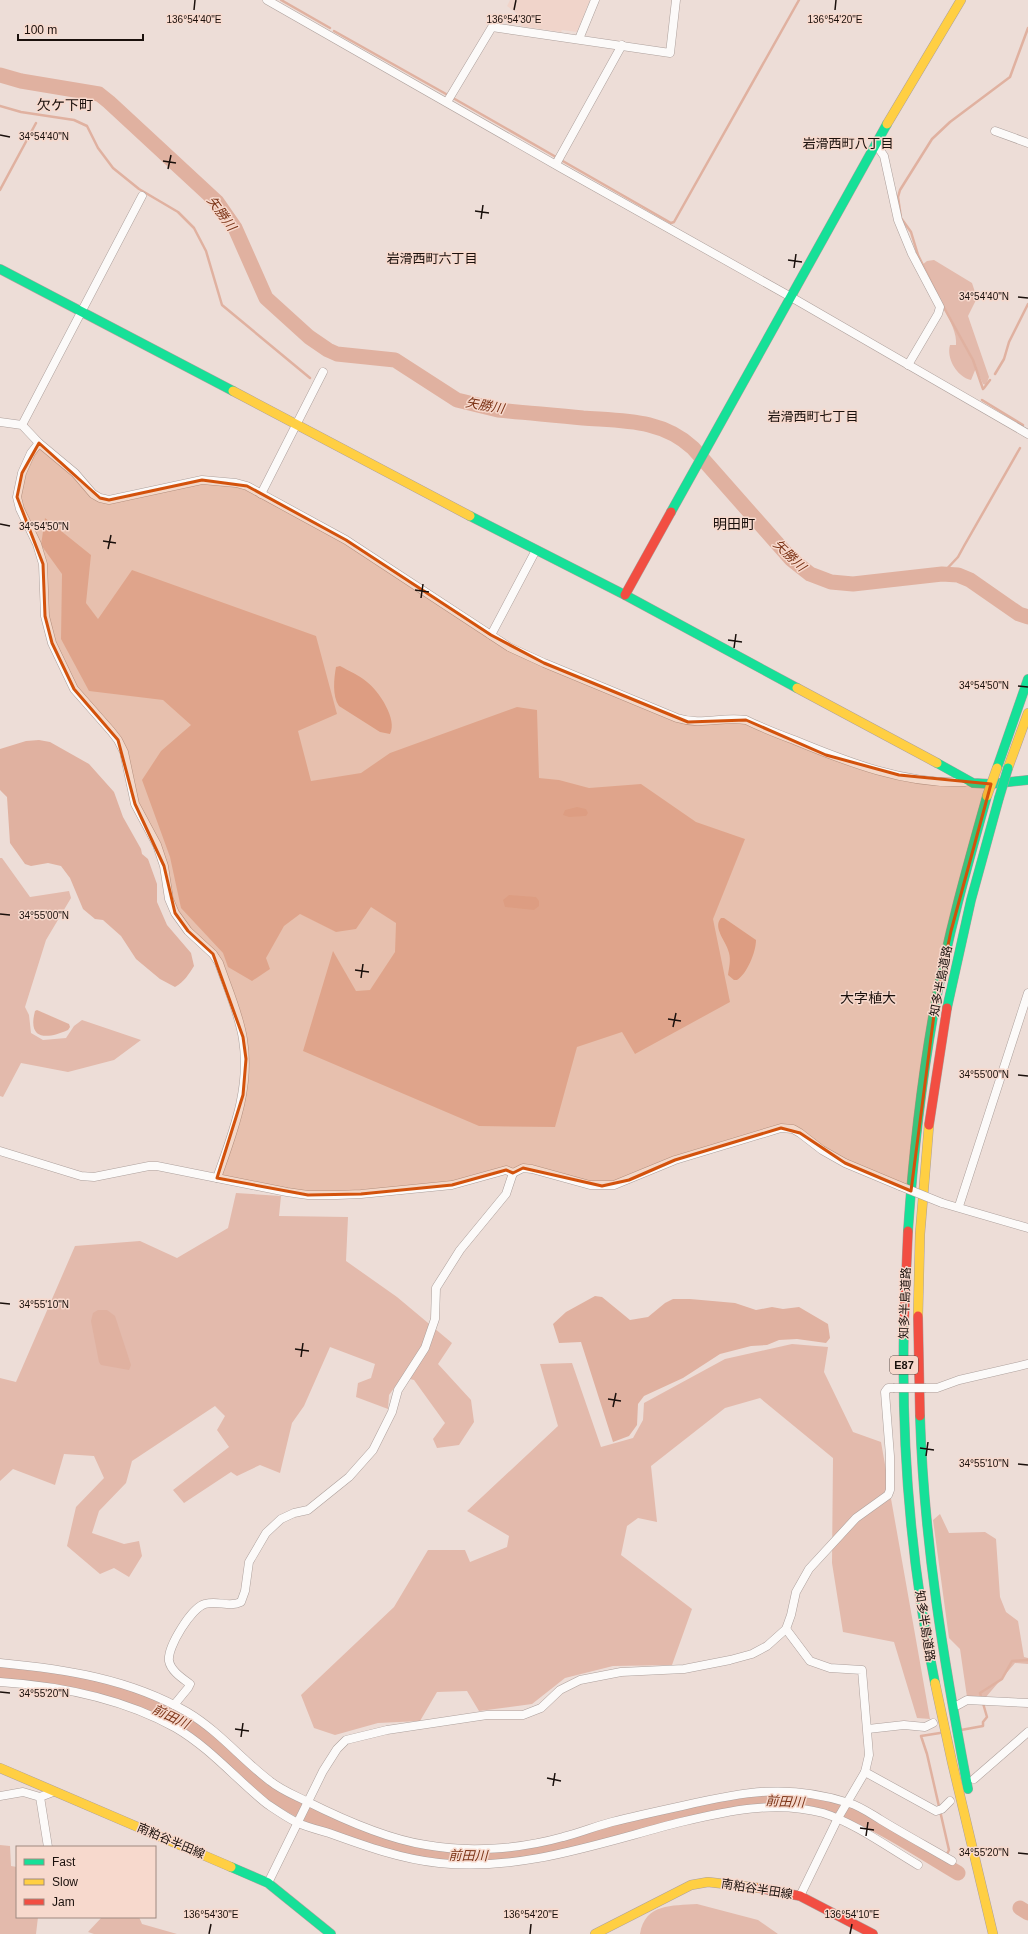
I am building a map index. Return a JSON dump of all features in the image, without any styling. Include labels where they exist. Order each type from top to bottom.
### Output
[{"type":"main road","points":[[625,595],[900,103],[961,0]]},
{"type":"main road","points":[[0,269],[536,550],[625,595],[950,771],[965,782],[983,785],[1028,780]]},
{"type":"main road","name":"知多半島道路","points":[[993,1934],[959,1797],[938,1700],[921,1597],[911,1515],[905,1433],[904,1337],[909,1210],[924,1078],[935,1007],[951,932],[987,796],[1028,678]]},
{"type":"main road","name":"知多半島道路","points":[[998,1913],[971,1807],[946,1676],[925,1513],[920,1430],[918,1339],[921,1212],[934,1087],[962,933],[981,857],[1008,768],[1028,713]]},
{"type":"main road","name":"南粕谷半田線","points":[[0,1768],[268,1883],[331,1934]]},
{"type":"main road","name":"南粕谷半田線","points":[[595,1934],[691,1885],[708,1882],[743,1885],[800,1896],[873,1934]]},
{"type":"street","points":[[579,39],[595,0]]},
{"type":"street","points":[[447,102],[492,27],[670,52],[676,0]]},
{"type":"street","points":[[270,1],[556,164],[563,170],[791,297],[1028,434]]},
{"type":"street","points":[[556,164],[622,45]]},
{"type":"street","points":[[995,131],[1028,143]]},
{"type":"street","points":[[877,146],[884,156],[898,220],[912,254],[940,307],[938,314],[908,365]]},
{"type":"street","points":[[22,425],[142,196]]},
{"type":"street","points":[[261,494],[323,372]]},
{"type":"street","points":[[0,422],[22,425],[39,443],[75,473],[94,494],[100,498],[113,499],[202,480],[236,483],[247,486],[346,540],[509,647],[544,663],[688,722],[697,723],[736,718],[746,720],[826,755],[848,762],[899,776],[965,782]]},
{"type":"street","points":[[39,443],[22,473],[17,497],[20,508],[37,544],[43,564],[45,616],[52,643],[74,690],[118,740],[125,757],[135,804],[157,845],[164,866],[170,899],[175,913],[188,931],[214,954],[221,970],[243,1037],[246,1059],[244,1095],[240,1113],[218,1178]]},
{"type":"street","points":[[491,635],[536,550]]},
{"type":"street","points":[[959,1206],[1028,993]]},
{"type":"street","points":[[174,1705],[190,1684],[172,1668],[169,1662],[171,1650],[184,1624],[196,1608],[204,1604],[217,1603],[230,1605],[242,1602],[249,1562],[266,1533],[281,1519],[294,1513],[308,1510],[349,1477],[373,1450],[392,1412],[398,1390],[425,1348],[435,1319],[436,1288],[460,1250],[506,1194],[513,1173],[523,1168],[532,1169],[590,1185],[614,1184],[675,1160],[781,1128],[800,1133],[822,1150],[845,1163],[900,1186],[942,1203],[959,1206],[1028,1228]]},
{"type":"street","points":[[0,1151],[81,1176],[94,1177],[153,1166],[308,1195],[337,1195],[429,1188],[452,1185],[506,1170],[513,1173]]},
{"type":"street","points":[[268,1883],[306,1804],[336,1749],[346,1740],[354,1737],[487,1715],[523,1715],[541,1708],[560,1690],[580,1680],[621,1672],[684,1668],[730,1660],[761,1650],[786,1629],[796,1592],[809,1569],[856,1518],[888,1495],[890,1490],[890,1456],[885,1392],[888,1388],[937,1388],[959,1380],[1028,1364]]},
{"type":"street","points":[[786,1629],[803,1654],[810,1661],[830,1668],[862,1670],[868,1729],[869,1755],[865,1772],[838,1818],[800,1896]]},
{"type":"street","points":[[0,1664],[44,1668],[88,1675],[124,1685],[174,1705],[211,1728],[271,1782],[306,1804],[402,1841],[451,1848],[481,1849],[533,1844],[562,1838],[611,1823],[741,1792],[766,1790],[792,1791],[847,1802],[952,1861]]},
{"type":"street","points":[[0,1682],[37,1684],[108,1700],[144,1714],[176,1728],[201,1745],[268,1805],[299,1820],[400,1856],[439,1863],[469,1865],[510,1863],[540,1858],[724,1812],[749,1808],[769,1807],[805,1810],[838,1818],[918,1865]]},
{"type":"street","points":[[958,1704],[967,1700],[1028,1703]]},
{"type":"street","points":[[868,1729],[904,1725],[925,1727],[933,1723]]},
{"type":"street","points":[[974,1779],[1028,1732]]},
{"type":"street","points":[[865,1772],[936,1811],[942,1809],[950,1801]]},
{"type":"street","points":[[0,1796],[23,1792],[40,1797],[53,1792]]},
{"type":"street","points":[[40,1797],[48,1846]]},
{"type":"highlighted area","points":[[39,443],[100,498],[109,500],[202,480],[247,486],[346,540],[491,635],[544,663],[688,722],[746,720],[826,755],[899,775],[991,784],[951,931],[935,1007],[911,1191],[845,1163],[800,1133],[781,1128],[675,1160],[629,1180],[602,1186],[523,1168],[513,1173],[506,1170],[452,1185],[361,1194],[308,1195],[217,1178],[243,1095],[246,1059],[243,1037],[213,954],[188,931],[175,913],[164,866],[135,804],[118,740],[74,689],[52,643],[45,616],[43,564],[17,497],[22,473]]},
{"type":"shaded area","points":[[510,0],[590,0],[577,32],[562,30],[561,32],[520,26],[527,21],[507,6]]},
{"type":"shaded area","points":[[934,260],[972,283],[977,298],[968,316],[989,377],[986,385],[983,384],[976,368],[971,380],[961,375],[951,361],[949,350],[950,345],[956,345],[956,336],[948,316],[930,284],[922,265],[927,261]]},
{"type":"shaded area","points":[[45,518],[91,555],[86,603],[98,619],[132,570],[316,636],[337,714],[298,731],[311,781],[361,773],[390,753],[517,707],[537,710],[539,778],[559,780],[589,788],[641,784],[696,822],[745,839],[713,919],[730,1002],[635,1054],[622,1032],[577,1047],[555,1127],[479,1126],[303,1051],[333,951],[356,991],[370,990],[395,952],[396,923],[371,907],[356,929],[336,932],[300,914],[284,926],[266,958],[270,969],[252,981],[228,967],[223,953],[181,908],[170,857],[142,780],[161,751],[191,725],[163,700],[89,691],[61,639],[62,574],[41,545]]},
{"type":"shaded area","points":[[340,666],[357,675],[372,686],[377,692],[389,714],[392,728],[390,734],[380,732],[339,706],[335,697],[334,682],[336,667]]},
{"type":"shaded area","points":[[39,740],[50,742],[89,764],[114,792],[123,817],[141,849],[142,854],[148,859],[157,884],[157,902],[167,925],[191,953],[194,966],[184,980],[175,987],[160,979],[136,959],[121,936],[103,920],[95,919],[83,909],[70,878],[61,866],[48,863],[31,866],[25,864],[10,843],[7,797],[0,790],[0,749],[26,741]]},
{"type":"shaded area","points":[[577,807],[586,809],[588,813],[586,816],[569,817],[563,815],[565,810]]},
{"type":"shaded area","points":[[0,858],[2,858],[30,897],[69,891],[71,898],[46,940],[25,1007],[29,1015],[31,1033],[43,1040],[66,1038],[74,1026],[82,1020],[141,1040],[114,1060],[68,1072],[21,1063],[3,1097],[0,1096]]},
{"type":"shaded area","points":[[509,895],[536,897],[539,901],[539,906],[534,910],[505,907],[503,900]]},
{"type":"shaded area","points":[[721,918],[724,918],[756,940],[756,945],[750,962],[744,973],[737,980],[734,980],[728,975],[730,956],[719,931],[718,926]]},
{"type":"shaded area","points":[[37,1010],[69,1024],[70,1027],[68,1030],[53,1035],[47,1036],[37,1033],[34,1028],[33,1021],[35,1011]]},
{"type":"shaded area","points":[[236,1193],[281,1196],[279,1216],[348,1217],[346,1261],[397,1297],[452,1343],[438,1364],[471,1400],[474,1422],[459,1445],[437,1448],[433,1439],[445,1423],[414,1380],[402,1377],[389,1395],[388,1409],[356,1397],[358,1383],[371,1378],[375,1364],[330,1347],[304,1406],[292,1423],[280,1473],[260,1465],[237,1476],[231,1472],[184,1503],[173,1490],[229,1447],[217,1430],[225,1416],[215,1406],[132,1461],[126,1483],[99,1511],[92,1533],[124,1544],[139,1541],[142,1556],[129,1577],[114,1568],[100,1574],[67,1546],[76,1507],[104,1478],[94,1456],[64,1454],[55,1485],[13,1469],[0,1481],[0,1378],[16,1382],[75,1246],[140,1241],[177,1258],[228,1228]]},
{"type":"shaded area","points":[[595,1296],[602,1297],[630,1320],[648,1317],[665,1303],[673,1299],[735,1303],[756,1310],[772,1307],[783,1309],[799,1307],[828,1324],[830,1338],[826,1343],[797,1339],[779,1340],[767,1345],[751,1346],[720,1354],[683,1378],[644,1396],[638,1404],[637,1425],[629,1436],[613,1442],[581,1342],[559,1343],[553,1324],[566,1312]]},
{"type":"shaded area","points":[[98,1310],[107,1310],[115,1316],[131,1365],[129,1370],[101,1365],[99,1362],[91,1321],[93,1313]]},
{"type":"shaded area","points":[[792,1344],[828,1347],[824,1372],[853,1432],[881,1442],[930,1719],[917,1718],[894,1642],[843,1632],[832,1563],[833,1458],[760,1398],[725,1408],[651,1466],[657,1522],[638,1518],[627,1526],[621,1555],[692,1609],[672,1665],[613,1666],[565,1678],[532,1704],[479,1711],[467,1691],[437,1692],[420,1721],[378,1723],[335,1735],[314,1728],[301,1695],[394,1607],[428,1550],[465,1550],[470,1562],[507,1547],[509,1536],[467,1511],[558,1426],[540,1364],[572,1363],[601,1447],[633,1438],[643,1420],[644,1403],[725,1359]]},
{"type":"shaded area","points":[[940,1514],[949,1533],[985,1532],[996,1539],[1000,1597],[1006,1612],[1018,1621],[1024,1657],[1028,1658],[1028,1664],[1015,1663],[986,1697],[967,1697],[960,1649],[949,1638],[933,1520]]},
{"type":"shaded area","points":[[0,1845],[10,1846],[11,1866],[16,1867],[16,1918],[38,1918],[36,1934],[0,1934]]},
{"type":"shaded area","points":[[697,1904],[758,1920],[778,1934],[640,1934],[643,1924],[654,1911],[669,1906]]},
{"type":"shaded area","points":[[101,1918],[139,1918],[142,1924],[177,1934],[94,1934],[88,1932]]},
{"type":"waterway","points":[[281,0],[330,28]]},
{"type":"waterway","points":[[561,160],[671,223],[674,222],[799,0]]},
{"type":"waterway","points":[[937,294],[918,255],[911,232],[901,218],[898,197],[900,190],[932,139],[950,122],[1010,77],[1028,28]]},
{"type":"waterway","points":[[334,31],[446,94]]},
{"type":"waterway","name":"矢勝川","points":[[0,75],[21,81],[99,94],[109,102],[217,202],[235,228],[266,298],[309,337],[328,350],[337,354],[395,360],[457,400],[498,410],[627,421],[655,427],[681,439],[693,448],[791,559],[810,574],[831,582],[853,584],[942,574],[958,575],[970,580],[1019,614],[1028,617]]},
{"type":"waterway","points":[[453,98],[556,157]]},
{"type":"waterway","points":[[0,106],[21,112],[74,120],[87,126],[98,148],[113,168],[139,189],[178,212],[194,228],[206,251],[222,305],[310,378]]},
{"type":"waterway","points":[[0,190],[36,123]]},
{"type":"waterway","points":[[942,304],[973,360],[983,389]]},
{"type":"waterway","points":[[995,374],[1004,359],[1009,342],[1028,304]]},
{"type":"waterway","points":[[984,388],[990,380]]},
{"type":"waterway","points":[[982,400],[1023,425]]},
{"type":"waterway","points":[[942,574],[958,557],[1020,448]]},
{"type":"waterway","points":[[961,1730],[983,1726],[983,1722],[987,1717],[980,1693],[1002,1679],[1012,1661],[1028,1660]]},
{"type":"waterway","name":"前田川","points":[[0,1672],[75,1682],[148,1703],[193,1726],[217,1745],[254,1780],[272,1794],[314,1818],[360,1837],[407,1850],[429,1854],[465,1857],[519,1854],[555,1847],[677,1815],[725,1805],[764,1800],[783,1800],[821,1804],[855,1815],[885,1829],[958,1873]]},
{"type":"waterway","points":[[940,1733],[921,1736],[927,1754],[949,1850],[947,1854]]},
{"type":"waterway","name":"前田川","points":[[1020,1908],[1028,1913]]},
{"type":"traffic: fast","points":[[671,512],[887,124]]},
{"type":"traffic: fast","points":[[0,269],[233,391]]},
{"type":"traffic: fast","points":[[470,516],[625,595],[797,688]]},
{"type":"traffic: fast","points":[[997,768],[1028,679]]},
{"type":"traffic: fast","points":[[937,763],[973,783],[991,784],[1028,780]]},
{"type":"traffic: fast","points":[[999,798],[1008,768]]},
{"type":"traffic: fast","points":[[908,1231],[918,1121],[934,1011],[951,930],[987,796]]},
{"type":"traffic: fast","points":[[947,1008],[971,900],[999,798]]},
{"type":"traffic: fast","points":[[904,1323],[904,1413],[909,1504],[920,1594],[935,1683]]},
{"type":"traffic: fast","points":[[920,1416],[926,1511],[936,1603],[968,1789]]},
{"type":"traffic: fast","points":[[231,1867],[268,1883],[331,1934]]},
{"type":"traffic: slow","points":[[887,124],[961,0]]},
{"type":"traffic: slow","points":[[233,391],[470,516]]},
{"type":"traffic: slow","points":[[797,688],[937,763]]},
{"type":"traffic: slow","points":[[1008,768],[1028,713]]},
{"type":"traffic: slow","points":[[987,796],[997,768]]},
{"type":"traffic: slow","points":[[918,1316],[920,1234],[929,1125]]},
{"type":"traffic: slow","points":[[935,1683],[952,1762],[993,1934]]},
{"type":"traffic: slow","points":[[0,1768],[231,1867]]},
{"type":"traffic: slow","points":[[595,1934],[691,1885],[708,1882],[759,1888]]},
{"type":"traffic: jam","points":[[625,595],[671,512]]},
{"type":"traffic: jam","points":[[929,1125],[947,1008]]},
{"type":"traffic: jam","points":[[904,1323],[908,1231]]},
{"type":"traffic: jam","points":[[918,1316],[920,1416]]},
{"type":"traffic: jam","points":[[759,1888],[800,1896],[873,1934]]},
{"type":"district","name":"欠ケ下町","points":[[65,105]]},
{"type":"district","name":"岩滑西町八丁目","points":[[848,143]]},
{"type":"district","name":"岩滑西町六丁目","points":[[432,258]]},
{"type":"district","name":"岩滑西町七丁目","points":[[813,416]]},
{"type":"district","name":"明田町","points":[[734,524]]},
{"type":"district","name":"大字植大","points":[[868,998]]}]
